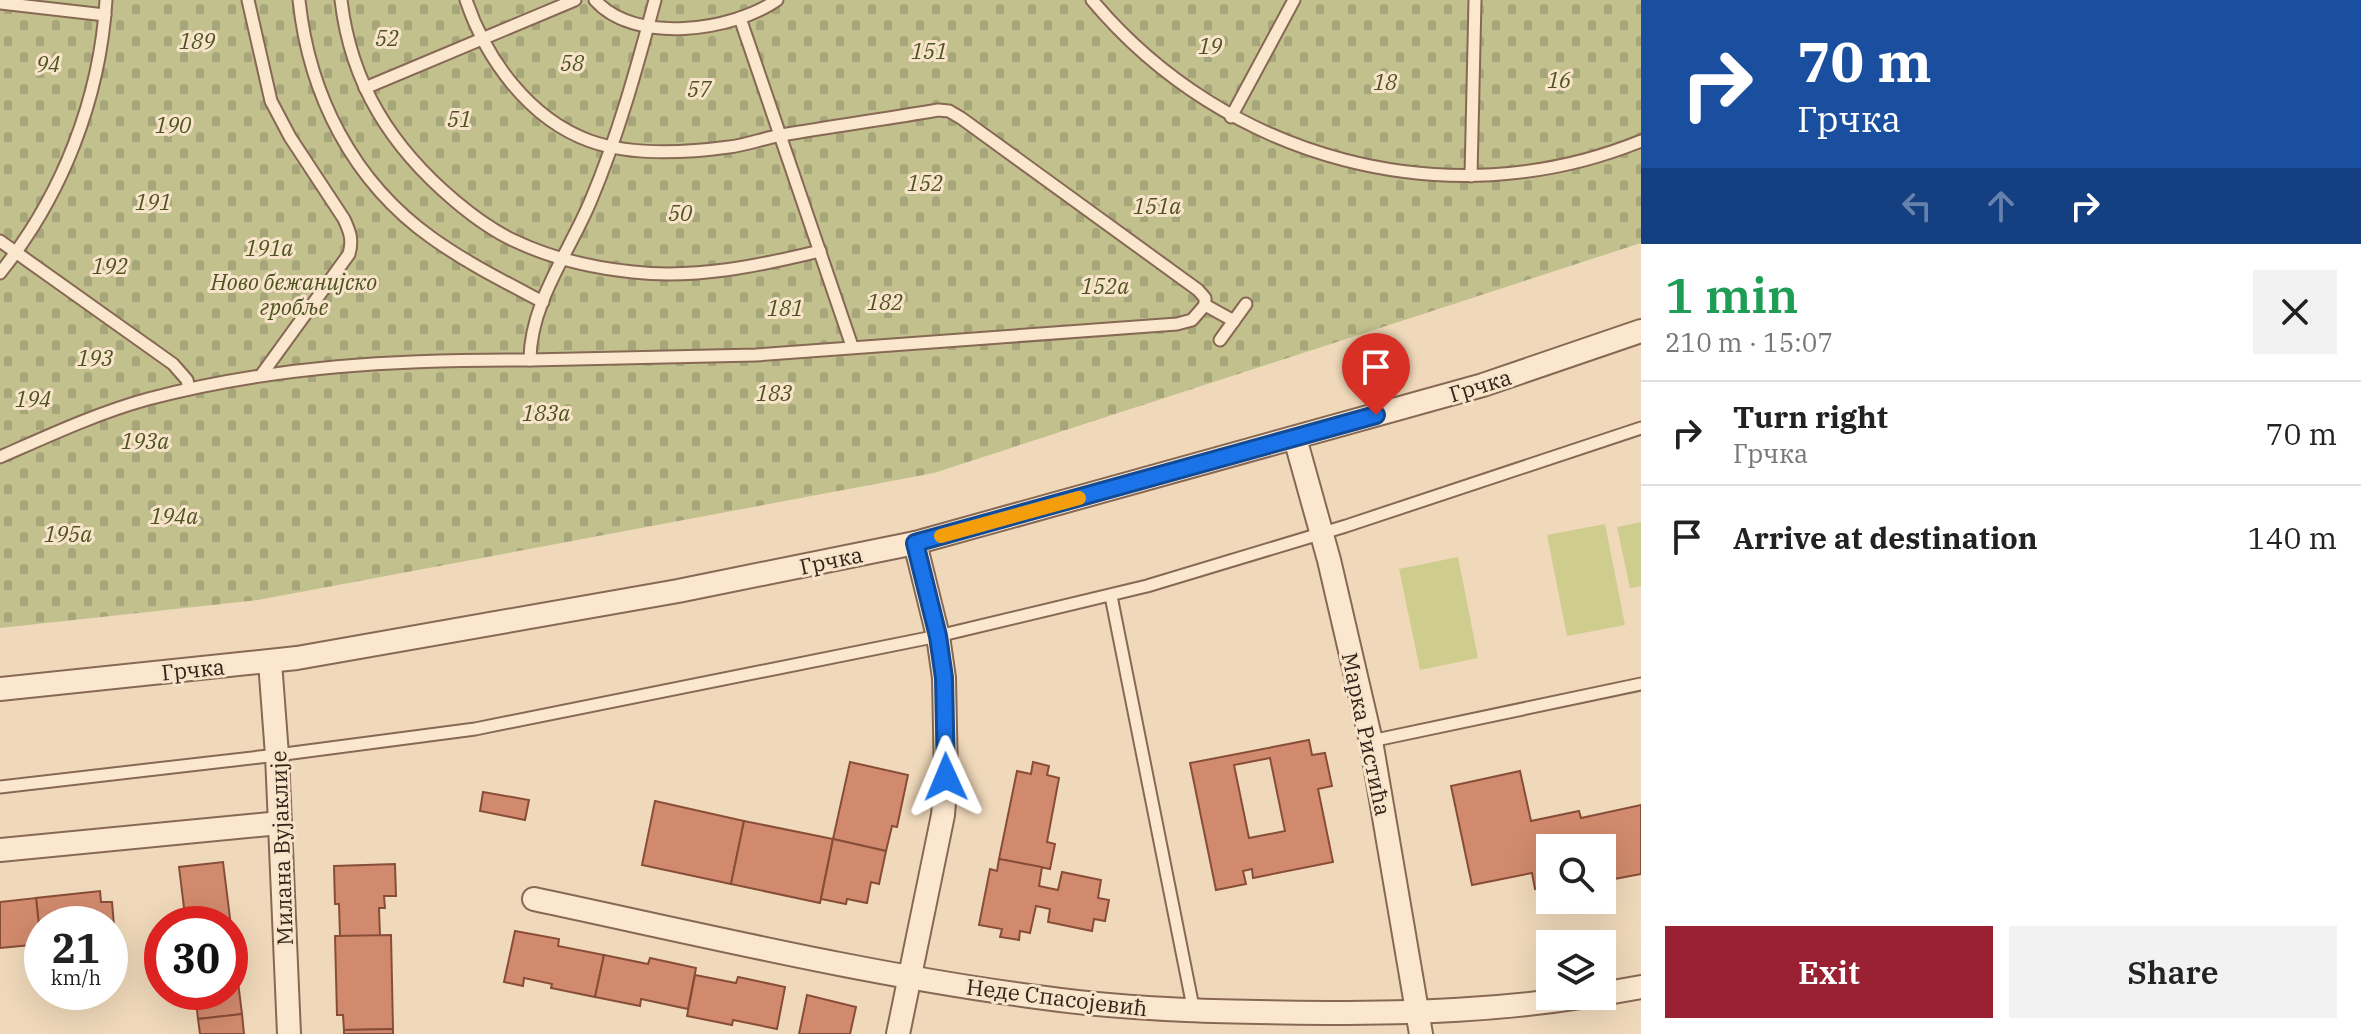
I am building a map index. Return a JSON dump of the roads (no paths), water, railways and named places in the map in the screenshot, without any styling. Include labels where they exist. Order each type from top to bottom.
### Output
[{"type":"street","name":"Грчка","points":[[0,689],[270,662],[662,594],[915,543],[1483,385],[1641,331]]},
{"type":"street","name":"Марка Ристића","points":[[1295,438],[1322,533],[1371,741],[1420,1023]]},
{"type":"street","points":[[898,1034],[945,795],[944,678],[938,636],[915,543]]},
{"type":"street","name":"Милана Вујаклије","points":[[270,662],[289,1034]]},
{"type":"street","points":[[0,850],[280,823]]},
{"type":"street","name":"Неде Спасојевић","points":[[534,899],[909,977],[1046,999],[1194,1012],[1420,1023],[1491,1007],[1536,1002]]},
{"type":"street","points":[[1616,991],[1641,987]]},
{"type":"lane","points":[[0,273],[16,253],[60,177],[77,138],[99,57],[106,0]]},
{"type":"lane","points":[[248,0],[271,101],[290,137],[344,219],[352,244],[349,254],[262,374]]},
{"type":"lane","points":[[299,0],[311,67],[329,115],[344,146],[367,178],[411,222],[433,239],[468,262],[543,302]]},
{"type":"lane","points":[[341,0],[344,27],[365,88],[387,129],[411,160],[438,186],[493,230],[536,250],[632,272],[693,273],[753,266],[820,251]]},
{"type":"lane","points":[[0,457],[63,429],[123,408],[189,389],[262,374],[367,363],[756,355],[1177,324],[1192,320],[1205,305],[1205,298],[1198,290],[949,111],[938,110],[732,147],[698,150],[612,147],[577,135],[537,109],[512,84],[483,39],[466,0]]},
{"type":"lane","points":[[365,88],[575,0]]},
{"type":"lane","points":[[595,0],[616,18],[647,27],[703,25],[740,18],[777,0]]},
{"type":"lane","points":[[530,360],[532,332],[543,302],[590,204],[612,147],[655,0]]},
{"type":"lane","points":[[1092,0],[1147,58],[1231,117],[1288,143],[1347,162],[1408,173],[1471,176],[1521,173],[1571,164],[1641,141]]},
{"type":"lane","points":[[1231,117],[1294,0]]},
{"type":"lane","points":[[1471,176],[1475,0]]},
{"type":"lane","points":[[0,3],[105,15]]},
{"type":"lane","points":[[740,18],[852,346]]},
{"type":"lane","points":[[0,241],[173,364],[187,380],[189,389]]},
{"type":"lane","points":[[1220,340],[1246,304]]},
{"type":"lane","points":[[1205,305],[1234,321]]},
{"type":"lane","points":[[0,787],[277,755],[537,718],[938,636],[1111,596],[1322,533],[1641,428]]},
{"type":"lane","points":[[1111,596],[1194,1012]]},
{"type":"lane","points":[[1371,741],[1641,684]]},
{"type":"park label","name":"52","points":[[387,37]]},
{"type":"park label","name":"189","points":[[197,40]]},
{"type":"park label","name":"19","points":[[1210,45]]},
{"type":"park label","name":"151","points":[[929,50]]},
{"type":"park label","name":"58","points":[[572,62]]},
{"type":"park label","name":"94","points":[[48,63]]},
{"type":"park label","name":"16","points":[[1559,79]]},
{"type":"park label","name":"18","points":[[1385,81]]},
{"type":"park label","name":"57","points":[[699,88]]},
{"type":"park label","name":"51","points":[[459,118]]},
{"type":"park label","name":"190","points":[[173,124]]},
{"type":"park label","name":"152","points":[[925,182]]},
{"type":"park label","name":"191","points":[[153,201]]},
{"type":"park label","name":"151a","points":[[1157,205]]},
{"type":"park label","name":"50","points":[[680,212]]},
{"type":"park label","name":"191a","points":[[269,247]]},
{"type":"park label","name":"192","points":[[110,265]]},
{"type":"park label","name":"152a","points":[[1105,285]]},
{"type":"park label","name":"Ново бежанијско гробље","points":[[294,294]]},
{"type":"park label","name":"182","points":[[885,301]]},
{"type":"park label","name":"181","points":[[785,307]]},
{"type":"park label","name":"193","points":[[95,357]]},
{"type":"park label","name":"183","points":[[774,392]]},
{"type":"park label","name":"194","points":[[33,398]]},
{"type":"park label","name":"183a","points":[[546,412]]},
{"type":"park label","name":"193a","points":[[145,440]]},
{"type":"park label","name":"194a","points":[[174,515]]},
{"type":"park label","name":"195a","points":[[68,533]]}]
